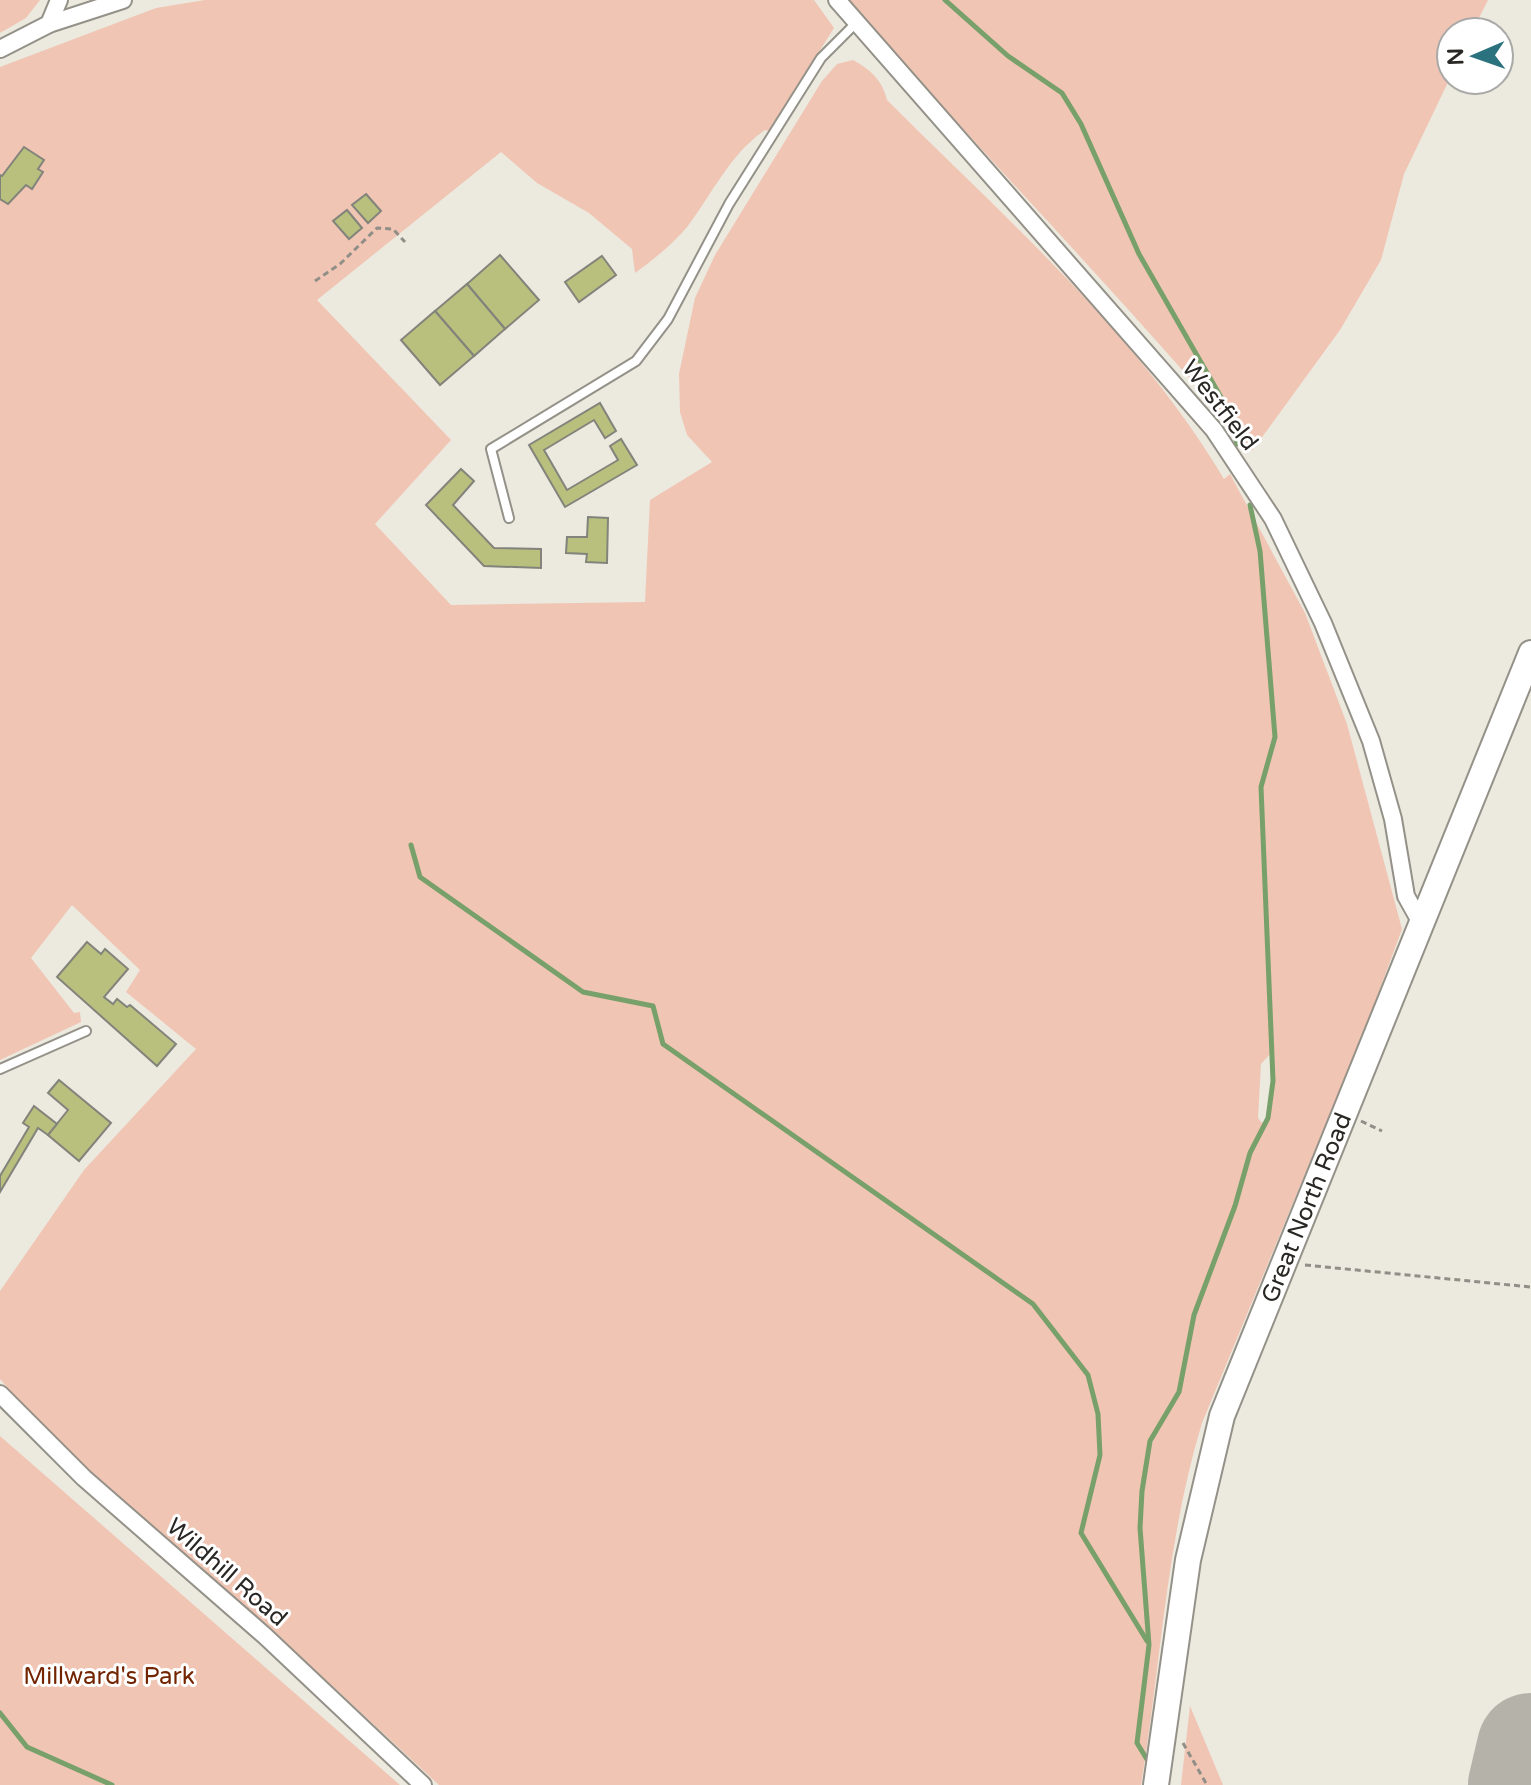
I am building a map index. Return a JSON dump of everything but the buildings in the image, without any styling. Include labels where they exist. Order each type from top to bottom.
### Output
[{"type":"main road","name":"Great North Road","points":[[1156,1785],[1188,1560],[1204,1480],[1222,1416],[1281,1261],[1531,653]]},
{"type":"street","points":[[49,24],[59,0]]},
{"type":"street","points":[[0,49],[49,24],[123,0]]},
{"type":"street","name":"Westfield","points":[[837,0],[1214,430],[1273,519],[1323,623],[1371,741],[1393,819],[1406,896],[1421,923]]},
{"type":"street","name":"Wildhill Road","points":[[0,1394],[84,1478],[265,1636],[423,1785]]},
{"type":"lane","points":[[509,518],[491,449],[636,361],[668,319],[729,204],[821,58],[855,24]]},
{"type":"lane","points":[[0,1069],[86,1031]]},
{"type":"path","points":[[315,281],[340,264],[377,228],[393,229],[405,242]]},
{"type":"path","points":[[1281,1261],[1531,1287]]},
{"type":"path","points":[[1166,1714],[1207,1785]]},
{"type":"green space","points":[[0,0],[40,0],[26,18],[0,33]]},
{"type":"green space","points":[[205,0],[814,0],[834,28],[769,131],[765,130],[741,151],[681,234],[635,273],[632,249],[589,213],[537,183],[501,152],[317,300],[451,440],[375,524],[451,605],[645,602],[650,500],[712,462],[687,435],[680,412],[679,374],[695,298],[715,255],[822,81],[837,64],[853,60],[875,76],[887,100],[1068,279],[1111,326],[1189,426],[1224,479],[1230,474],[1305,613],[1347,724],[1402,929],[1367,1024],[1202,1423],[1172,1557],[1141,1785],[439,1785],[274,1632],[45,1431],[0,1379],[0,1291],[84,1170],[196,1049],[126,992],[140,970],[72,905],[31,958],[74,1013],[80,1012],[81,1022],[0,1060],[0,67],[156,8]],"holes":[[[1273,1051],[1274,1091],[1265,1123],[1261,1122],[1258,1118],[1261,1064]]]},
{"type":"green space","points":[[849,0],[1488,0],[1480,16],[1435,16],[1435,96],[1441,96],[1404,174],[1381,260],[1340,330],[1252,451]]},
{"type":"green space","name":"Millward's Park","points":[[0,1436],[400,1785],[0,1785]]},
{"type":"green space","points":[[1190,1706],[1223,1785],[1181,1785]]},
{"type":"waterway","points":[[945,0],[1008,56],[1062,93],[1081,124],[1139,254],[1230,413],[1237,444]]},
{"type":"waterway","points":[[1151,1766],[1137,1743],[1149,1645],[1140,1528],[1150,1441],[1179,1392],[1194,1315],[1235,1206],[1250,1153],[1268,1118],[1273,1081],[1261,787],[1275,737],[1260,551],[1250,505]]},
{"type":"waterway","points":[[411,845],[420,877],[583,992],[653,1006],[663,1044],[1033,1304],[1088,1375],[1098,1414],[1100,1455],[1081,1533],[1147,1641]]},
{"type":"waterway","points":[[0,1713],[27,1747],[112,1785]]},
{"type":"runway","points":[[1522,1785],[1531,1747]]}]
